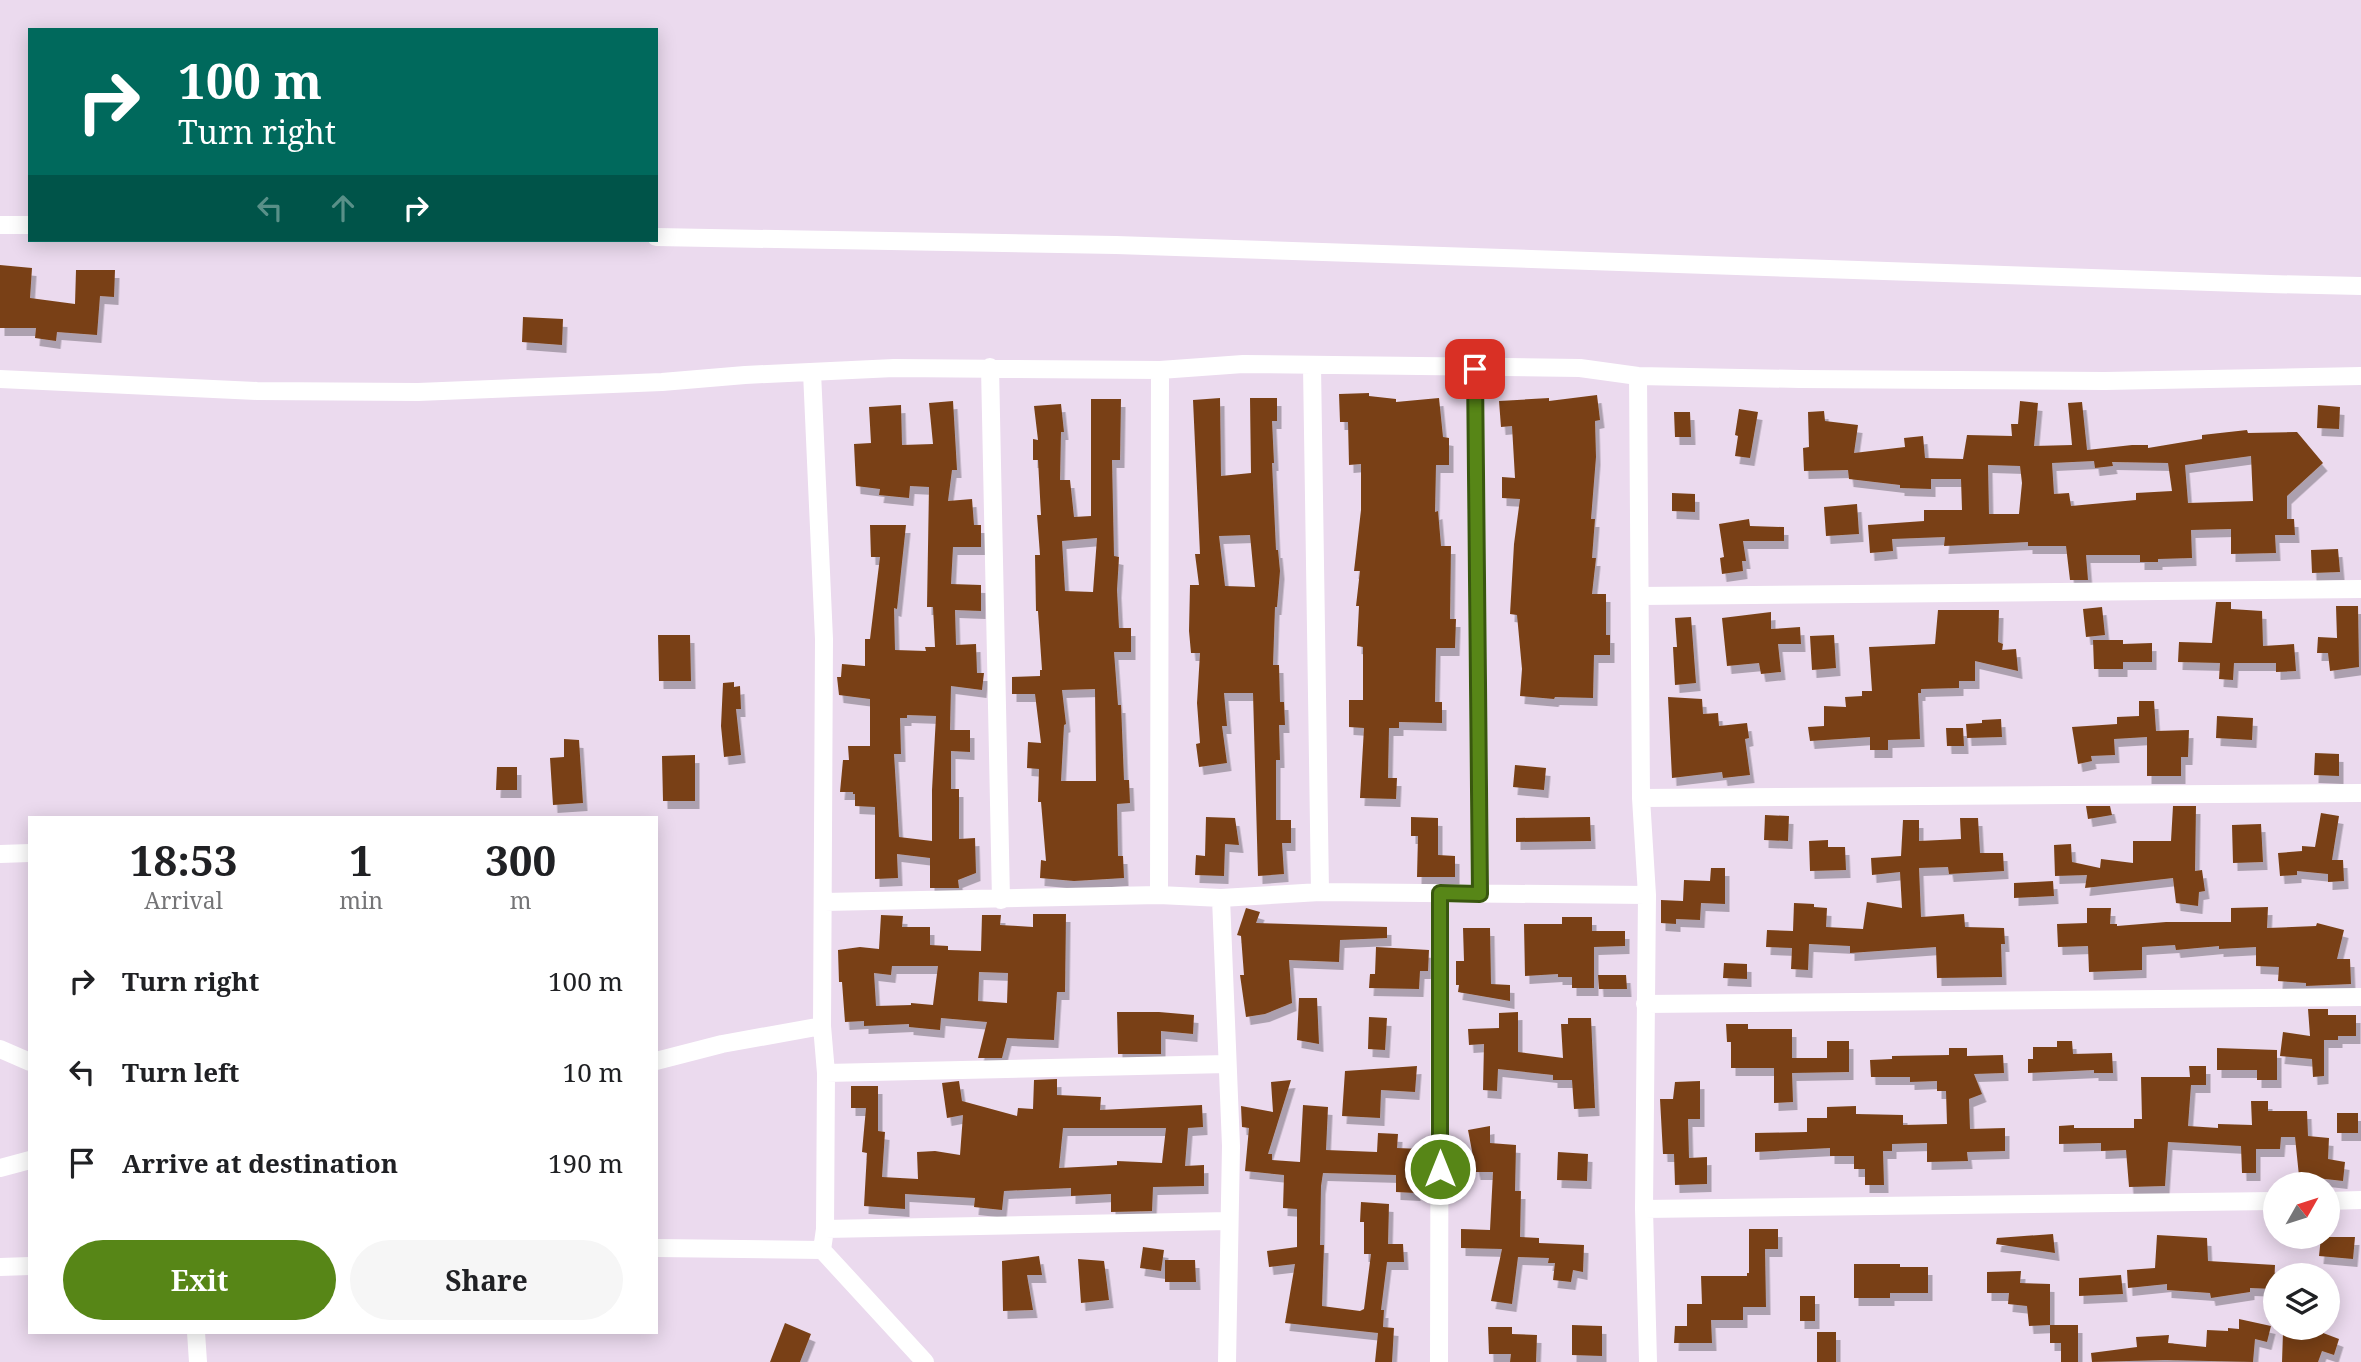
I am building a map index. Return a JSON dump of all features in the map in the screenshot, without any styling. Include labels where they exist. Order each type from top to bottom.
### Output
[{"type":"street","points":[[0,225],[28,225]]},
{"type":"street","points":[[658,237],[1116,245],[2361,286]]},
{"type":"street","points":[[0,379],[257,391],[418,392],[662,382],[812,372],[990,367],[1160,370],[1243,364],[1475,369],[1580,368],[1638,376],[2105,382],[2361,376]]},
{"type":"street","points":[[1312,366],[1320,892]]},
{"type":"street","points":[[990,367],[1001,900]]},
{"type":"street","points":[[1475,369],[1480,894]]},
{"type":"street","points":[[1159,895],[1160,370]]},
{"type":"street","points":[[812,372],[824,639],[822,1026],[826,1073],[825,1229],[822,1250]]},
{"type":"street","points":[[1638,376],[1641,798],[1647,895],[1644,1209],[1648,1362]]},
{"type":"street","points":[[1640,596],[2361,589]]},
{"type":"street","points":[[1641,798],[2361,793]]},
{"type":"street","points":[[0,854],[28,853]]},
{"type":"street","points":[[824,902],[1159,895],[1220,898],[1320,892],[1647,895]]},
{"type":"street","points":[[1439,1362],[1440,893]]},
{"type":"street","points":[[1220,898],[1231,1146],[1227,1362]]},
{"type":"street","points":[[1645,1004],[2361,997]]},
{"type":"street","points":[[658,1060],[722,1044],[822,1026]]},
{"type":"street","points":[[0,1049],[28,1061]]},
{"type":"street","points":[[826,1073],[1227,1064]]},
{"type":"street","points":[[0,1168],[28,1161]]},
{"type":"street","points":[[2340,1201],[2361,1200]]},
{"type":"street","points":[[1644,1209],[2263,1201]]},
{"type":"street","points":[[825,1229],[1229,1221]]},
{"type":"street","points":[[658,1248],[822,1250],[925,1362]]},
{"type":"street","points":[[0,1267],[28,1266]]},
{"type":"street","points":[[197,1334],[198,1362]]},
{"type":"building","points":[[0,265],[32,268],[30,298],[75,304],[76,270],[115,270],[114,297],[100,296],[97,335],[57,332],[56,341],[35,338],[36,328],[0,328]]},
{"type":"building","points":[[523,317],[563,319],[562,345],[522,342]]},
{"type":"building","points":[[1369,393],[1369,396],[1396,399],[1396,402],[1439,398],[1443,437],[1449,438],[1449,465],[1436,465],[1435,512],[1438,511],[1441,546],[1451,546],[1450,619],[1456,619],[1455,648],[1436,648],[1435,702],[1442,702],[1442,723],[1399,722],[1399,728],[1389,728],[1388,778],[1397,778],[1396,799],[1360,798],[1364,728],[1349,727],[1349,700],[1363,700],[1363,647],[1357,646],[1359,606],[1356,606],[1360,571],[1354,571],[1361,510],[1361,464],[1349,465],[1348,422],[1340,422],[1339,394]]},
{"type":"building","points":[[1597,395],[1600,420],[1595,421],[1596,457],[1591,519],[1595,519],[1592,558],[1596,558],[1592,594],[1606,594],[1606,635],[1610,635],[1610,655],[1594,655],[1593,698],[1520,696],[1522,669],[1517,615],[1510,614],[1520,499],[1502,498],[1502,477],[1515,478],[1512,426],[1501,427],[1499,401],[1549,398],[1549,401]]},
{"type":"building","points":[[1220,398],[1221,476],[1251,473],[1250,398],[1277,398],[1277,421],[1272,421],[1272,463],[1276,550],[1280,571],[1275,607],[1273,665],[1279,665],[1280,702],[1284,702],[1285,725],[1279,725],[1280,760],[1276,760],[1276,820],[1291,820],[1291,843],[1282,843],[1284,874],[1258,876],[1253,693],[1224,693],[1227,726],[1222,726],[1227,763],[1199,767],[1196,744],[1200,743],[1197,703],[1200,653],[1191,653],[1189,631],[1190,585],[1199,585],[1195,554],[1200,554],[1193,400]],"holes":[[[1250,535],[1255,587],[1225,586],[1219,536]]]},
{"type":"building","points":[[1091,399],[1121,399],[1120,460],[1112,460],[1114,556],[1119,557],[1119,628],[1131,628],[1131,652],[1114,652],[1118,705],[1121,705],[1124,780],[1129,780],[1130,803],[1117,804],[1118,856],[1123,856],[1124,878],[1074,881],[1040,878],[1041,860],[1046,861],[1041,802],[1038,802],[1039,769],[1027,768],[1028,742],[1041,743],[1035,694],[1012,694],[1012,677],[1040,676],[1042,670],[1036,611],[1035,555],[1040,555],[1037,515],[1041,515],[1038,460],[1033,460],[1033,439],[1038,440],[1034,406],[1061,404],[1064,432],[1061,432],[1060,480],[1070,480],[1074,517],[1091,516]],"holes":[[[1097,538],[1093,592],[1065,591],[1062,541]],[[1095,689],[1096,781],[1061,781],[1066,724],[1062,690]]]},
{"type":"building","points":[[953,401],[957,470],[952,470],[948,501],[972,499],[974,525],[981,525],[981,547],[953,547],[951,584],[981,585],[981,611],[955,610],[956,645],[976,644],[977,673],[984,673],[982,690],[951,686],[950,730],[970,730],[970,752],[951,751],[951,789],[959,789],[959,839],[975,838],[976,873],[958,880],[959,888],[930,888],[930,858],[897,854],[898,878],[875,879],[875,807],[855,806],[853,792],[840,792],[843,760],[849,760],[848,746],[870,746],[870,699],[839,695],[837,677],[841,677],[842,664],[865,666],[865,639],[870,639],[880,557],[871,557],[870,525],[906,525],[897,609],[894,608],[895,650],[926,651],[925,647],[935,647],[933,607],[927,607],[929,487],[910,486],[909,498],[879,495],[880,489],[856,486],[854,444],[871,443],[869,407],[901,405],[902,445],[933,444],[929,403]],"holes":[[[907,715],[936,716],[932,841],[899,837],[894,754],[901,754],[900,718],[907,718]]]},
{"type":"building","points":[[2020,401],[2038,403],[2034,446],[2072,445],[2068,403],[2082,402],[2087,450],[2132,445],[2148,445],[2148,448],[2202,439],[2202,435],[2247,430],[2248,433],[2297,432],[2323,463],[2287,496],[2287,519],[2294,519],[2295,535],[2275,535],[2276,553],[2231,554],[2231,529],[2191,530],[2192,558],[2140,562],[2140,555],[2086,555],[2088,580],[2070,580],[2066,546],[2028,546],[2028,542],[1944,546],[1945,537],[1892,539],[1893,551],[1870,553],[1868,525],[1924,521],[1924,510],[1962,510],[1961,479],[1931,479],[1931,489],[1900,488],[1900,485],[1849,479],[1848,470],[1804,471],[1803,448],[1809,447],[1808,412],[1824,411],[1825,421],[1858,425],[1854,453],[1905,447],[1904,438],[1923,436],[1925,458],[1963,459],[1967,435],[2012,436],[2011,424],[2018,424]],"holes":[[[2251,456],[2253,501],[2188,503],[2185,465]],[[2094,461],[2095,468],[2113,466],[2112,462],[2168,463],[2172,491],[2136,493],[2136,500],[2071,506],[2069,493],[2054,494],[2052,463]],[[1988,465],[2020,466],[2022,483],[2019,514],[1989,514]]]},
{"type":"building","points":[[2318,405],[2340,407],[2339,429],[2317,428]]},
{"type":"building","points":[[1739,409],[1758,412],[1750,458],[1735,456]]},
{"type":"building","points":[[1674,412],[1690,412],[1691,437],[1675,437]]},
{"type":"building","points":[[1672,493],[1695,494],[1695,512],[1672,511]]},
{"type":"building","points":[[1857,504],[1859,534],[1826,536],[1824,507]]},
{"type":"building","points":[[1749,519],[1750,526],[1784,527],[1784,541],[1743,541],[1746,561],[1742,561],[1743,571],[1722,574],[1720,558],[1724,557],[1719,524]]},
{"type":"building","points":[[2338,549],[2340,572],[2312,573],[2311,550]]},
{"type":"building","points":[[2216,602],[2231,602],[2231,609],[2262,611],[2263,646],[2294,644],[2296,671],[2276,672],[2276,663],[2234,663],[2233,680],[2219,679],[2220,663],[2178,662],[2179,642],[2212,643]]},
{"type":"building","points":[[2336,606],[2358,606],[2359,667],[2330,671],[2328,653],[2317,653],[2318,637],[2337,638]]},
{"type":"building","points":[[2102,607],[2105,635],[2086,637],[2083,609]]},
{"type":"building","points":[[1938,610],[1999,610],[1998,642],[2003,644],[2002,650],[2016,649],[2018,671],[1975,661],[1975,681],[1959,681],[1959,688],[1921,689],[1921,693],[1918,693],[1920,739],[1888,740],[1888,750],[1870,750],[1870,737],[1810,741],[1808,727],[1824,726],[1824,706],[1846,707],[1845,697],[1862,696],[1862,691],[1872,691],[1869,647],[1935,644]]},
{"type":"building","points":[[1771,612],[1771,629],[1800,627],[1801,644],[1778,644],[1781,672],[1761,674],[1759,663],[1727,666],[1722,618]]},
{"type":"building","points":[[1691,617],[1696,683],[1675,685],[1675,618]]},
{"type":"building","points":[[658,635],[690,635],[691,681],[659,681]]},
{"type":"building","points":[[1834,635],[1836,668],[1812,670],[1810,636]]},
{"type":"building","points":[[2093,640],[2123,640],[2123,644],[2152,643],[2152,662],[2123,662],[2123,669],[2094,669]]},
{"type":"building","points":[[734,682],[734,687],[740,686],[741,709],[736,709],[741,755],[724,757],[721,726],[723,683]]},
{"type":"building","points":[[1668,697],[1702,699],[1703,714],[1718,713],[1719,726],[1747,723],[1749,738],[1745,739],[1750,775],[1723,778],[1722,772],[1672,778]]},
{"type":"building","points":[[2139,701],[2154,701],[2156,731],[2189,730],[2188,757],[2181,757],[2181,776],[2147,776],[2147,737],[2114,739],[2115,755],[2091,756],[2092,761],[2078,764],[2072,727],[2117,724],[2117,717],[2139,716]]},
{"type":"building","points":[[2217,716],[2253,718],[2252,740],[2216,738]]},
{"type":"building","points":[[2001,719],[2002,737],[1967,738],[1966,724]]},
{"type":"building","points":[[1946,728],[1963,728],[1964,746],[1947,746]]},
{"type":"building","points":[[564,739],[579,740],[583,803],[553,805],[550,758],[564,757]]},
{"type":"building","points":[[2315,753],[2339,754],[2339,776],[2314,775]]},
{"type":"building","points":[[695,755],[695,801],[663,801],[662,756]]},
{"type":"building","points":[[1515,765],[1546,768],[1544,790],[1513,787]]},
{"type":"building","points":[[497,767],[517,767],[517,790],[496,790]]},
{"type":"building","points":[[2086,806],[2110,806],[2112,815],[2088,819]]},
{"type":"building","points":[[2173,806],[2196,806],[2195,871],[2202,870],[2205,891],[2199,892],[2198,906],[2176,903],[2173,878],[2085,888],[2087,875],[2055,876],[2054,845],[2071,844],[2072,862],[2100,868],[2101,859],[2133,863],[2133,841],[2171,841]]},
{"type":"building","points":[[2321,813],[2339,816],[2332,860],[2343,860],[2344,881],[2328,882],[2328,874],[2297,871],[2297,875],[2280,876],[2278,853],[2302,851],[2302,846],[2315,847]]},
{"type":"building","points":[[1765,815],[1789,816],[1788,841],[1764,840]]},
{"type":"building","points":[[1206,817],[1235,818],[1239,845],[1225,844],[1224,876],[1195,875],[1196,855],[1205,856]]},
{"type":"building","points":[[1411,817],[1438,818],[1438,855],[1455,856],[1455,877],[1417,877],[1418,836],[1411,836]]},
{"type":"building","points":[[1590,817],[1591,841],[1516,842],[1516,818]]},
{"type":"building","points":[[1960,818],[1978,818],[1980,853],[2003,853],[2004,871],[1949,874],[1948,867],[1919,868],[1921,917],[1964,914],[1965,927],[2004,928],[2005,944],[2001,944],[2002,977],[1937,978],[1936,947],[1850,953],[1850,946],[1809,944],[1808,970],[1791,969],[1792,948],[1766,947],[1767,930],[1793,931],[1794,903],[1827,908],[1826,927],[1863,929],[1867,902],[1902,908],[1900,872],[1872,875],[1871,858],[1901,856],[1903,820],[1919,820],[1919,841],[1961,839]]},
{"type":"building","points":[[2261,824],[2263,862],[2233,863],[2232,825]]},
{"type":"building","points":[[1828,840],[1828,847],[1845,847],[1846,870],[1810,871],[1809,841]]},
{"type":"building","points":[[1711,868],[1725,868],[1725,904],[1701,903],[1700,920],[1676,919],[1676,924],[1661,923],[1661,900],[1683,901],[1684,880],[1710,881]]},
{"type":"building","points":[[2053,881],[2054,896],[2014,898],[2014,883]]},
{"type":"building","points":[[2268,907],[2267,928],[2316,926],[2317,923],[2344,930],[2337,959],[2350,959],[2351,984],[2306,986],[2306,983],[2278,981],[2279,967],[2256,966],[2256,947],[2219,949],[2219,946],[2176,950],[2175,945],[2142,947],[2142,970],[2089,972],[2088,946],[2058,947],[2057,924],[2087,923],[2087,908],[2111,908],[2110,924],[2117,926],[2166,922],[2231,922],[2231,908]]},
{"type":"building","points":[[1246,908],[1260,912],[1256,923],[1387,927],[1387,938],[1340,940],[1339,962],[1289,960],[1292,1003],[1265,1014],[1246,1017],[1240,975],[1244,975],[1241,936],[1237,935]]},
{"type":"building","points":[[1033,914],[1066,914],[1065,992],[1057,992],[1054,1040],[1007,1038],[1002,1058],[978,1058],[987,1022],[941,1018],[940,1030],[909,1027],[909,1024],[864,1026],[864,1021],[845,1022],[842,982],[839,982],[838,950],[860,947],[879,949],[881,915],[903,916],[902,927],[930,927],[930,945],[948,946],[948,950],[981,951],[982,915],[1001,915],[1000,925],[1033,927]],"holes":[[[892,966],[938,966],[933,1005],[911,1003],[876,1006],[874,973],[891,975]],[[979,972],[1008,973],[1007,1003],[978,1001]]]},
{"type":"building","points":[[1562,917],[1592,917],[1592,931],[1625,931],[1625,946],[1594,947],[1594,988],[1572,988],[1572,977],[1558,977],[1558,974],[1525,976],[1524,924],[1562,924]]},
{"type":"building","points":[[1463,928],[1490,928],[1491,984],[1510,985],[1510,1001],[1458,992],[1456,961],[1464,961]]},
{"type":"building","points":[[1376,947],[1429,950],[1428,971],[1420,971],[1419,989],[1369,988],[1370,974],[1375,974]]},
{"type":"building","points":[[1724,963],[1747,964],[1747,979],[1723,978]]},
{"type":"building","points":[[1598,975],[1626,975],[1627,989],[1599,989]]},
{"type":"building","points":[[1299,998],[1317,998],[1319,1044],[1297,1040]]},
{"type":"building","points":[[2308,1009],[2328,1009],[2328,1015],[2356,1015],[2356,1036],[2338,1036],[2338,1040],[2324,1040],[2324,1076],[2313,1077],[2312,1059],[2280,1056],[2283,1032],[2310,1036]]},
{"type":"building","points":[[1117,1012],[1194,1015],[1193,1034],[1161,1031],[1161,1054],[1118,1054]]},
{"type":"building","points":[[1518,1012],[1518,1052],[1563,1058],[1561,1024],[1568,1024],[1568,1018],[1591,1018],[1595,1108],[1574,1109],[1572,1080],[1553,1080],[1553,1075],[1498,1069],[1497,1091],[1483,1090],[1484,1044],[1469,1045],[1468,1029],[1499,1028],[1499,1013]]},
{"type":"building","points":[[1369,1017],[1387,1018],[1385,1050],[1368,1049]]},
{"type":"building","points":[[1726,1024],[1748,1024],[1748,1029],[1792,1029],[1792,1058],[1827,1058],[1827,1041],[1849,1041],[1849,1072],[1792,1073],[1793,1102],[1774,1103],[1774,1068],[1731,1068],[1731,1042],[1727,1042]]},
{"type":"building","points":[[2057,1041],[2072,1041],[2073,1054],[2112,1053],[2113,1073],[2094,1073],[2094,1070],[2028,1073],[2028,1059],[2033,1059],[2033,1047],[2057,1047]]},
{"type":"building","points":[[1949,1048],[1967,1048],[1967,1056],[2003,1055],[2004,1073],[1974,1074],[1982,1094],[1969,1099],[1970,1129],[2005,1128],[2005,1151],[1967,1152],[1968,1161],[1927,1162],[1927,1143],[1892,1144],[1892,1151],[1883,1151],[1884,1185],[1865,1185],[1865,1169],[1854,1169],[1854,1156],[1830,1156],[1830,1148],[1755,1152],[1755,1133],[1807,1132],[1807,1118],[1827,1118],[1827,1107],[1856,1106],[1856,1114],[1903,1115],[1903,1125],[1947,1124],[1946,1091],[1937,1091],[1937,1081],[1910,1082],[1910,1077],[1871,1077],[1870,1060],[1892,1059],[1892,1056],[1949,1055]]},
{"type":"building","points":[[2217,1048],[2277,1050],[2277,1080],[2257,1080],[2257,1070],[2217,1070]]},
{"type":"building","points":[[1417,1066],[1415,1092],[1381,1090],[1380,1118],[1342,1116],[1345,1071]]},
{"type":"building","points":[[2189,1066],[2206,1066],[2206,1085],[2191,1085],[2188,1126],[2218,1128],[2218,1124],[2252,1125],[2251,1101],[2268,1101],[2268,1111],[2307,1111],[2308,1136],[2329,1138],[2328,1159],[2345,1162],[2343,1181],[2340,1181],[2340,1172],[2299,1172],[2295,1137],[2281,1137],[2280,1149],[2256,1149],[2256,1173],[2242,1173],[2241,1146],[2168,1142],[2165,1186],[2129,1187],[2126,1150],[2101,1151],[2101,1143],[2059,1144],[2059,1126],[2134,1128],[2134,1119],[2142,1119],[2141,1077],[2190,1077]]},
{"type":"building","points":[[1057,1079],[1057,1095],[1101,1097],[1100,1110],[1202,1105],[1203,1127],[1188,1128],[1185,1166],[1204,1165],[1204,1186],[1153,1187],[1152,1211],[1111,1212],[1111,1194],[1071,1196],[1071,1188],[1004,1191],[1002,1210],[974,1207],[975,1198],[905,1194],[905,1209],[864,1206],[867,1153],[862,1152],[866,1108],[851,1108],[851,1086],[878,1086],[878,1131],[885,1132],[882,1177],[918,1179],[917,1152],[935,1151],[960,1155],[963,1115],[947,1118],[942,1083],[959,1081],[962,1101],[1017,1116],[1018,1108],[1033,1109],[1034,1080]],"holes":[[[1063,1128],[1166,1128],[1162,1163],[1117,1161],[1117,1165],[1059,1168]]]},
{"type":"building","points":[[1291,1080],[1268,1154],[1272,1154],[1272,1160],[1300,1162],[1303,1105],[1328,1107],[1326,1150],[1377,1152],[1378,1133],[1398,1134],[1397,1148],[1421,1149],[1416,1193],[1396,1192],[1396,1175],[1323,1173],[1321,1186],[1320,1245],[1324,1245],[1322,1306],[1360,1311],[1364,1309],[1371,1254],[1364,1254],[1364,1222],[1360,1222],[1361,1202],[1389,1204],[1388,1244],[1403,1244],[1404,1262],[1387,1262],[1381,1310],[1384,1310],[1383,1327],[1394,1328],[1392,1362],[1375,1362],[1378,1333],[1285,1323],[1295,1264],[1269,1267],[1267,1251],[1297,1247],[1297,1209],[1283,1208],[1284,1175],[1245,1171],[1249,1128],[1242,1127],[1241,1106],[1273,1112],[1271,1082]]},
{"type":"building","points":[[1700,1081],[1700,1119],[1688,1119],[1689,1158],[1707,1157],[1707,1184],[1675,1185],[1674,1154],[1663,1154],[1660,1099],[1673,1099],[1675,1082]]},
{"type":"building","points":[[2337,1113],[2358,1113],[2358,1133],[2337,1133]]},
{"type":"building","points":[[1490,1126],[1490,1143],[1516,1145],[1515,1191],[1521,1191],[1520,1237],[1539,1238],[1539,1243],[1584,1245],[1583,1272],[1573,1270],[1571,1282],[1553,1280],[1555,1263],[1548,1263],[1549,1258],[1518,1257],[1512,1304],[1491,1301],[1502,1249],[1461,1248],[1461,1229],[1490,1230],[1493,1172],[1476,1172],[1468,1130]]},
{"type":"building","points":[[1558,1152],[1588,1154],[1587,1181],[1557,1180]]},
{"type":"building","points":[[1749,1229],[1778,1229],[1778,1249],[1765,1249],[1766,1307],[1743,1307],[1743,1320],[1711,1320],[1712,1343],[1674,1343],[1675,1326],[1687,1326],[1687,1304],[1702,1304],[1701,1276],[1747,1276],[1749,1273]]},
{"type":"building","points":[[2053,1234],[2055,1253],[1996,1244],[1997,1238]]},
{"type":"building","points":[[2157,1235],[2207,1238],[2208,1261],[2263,1264],[2263,1289],[2250,1288],[2250,1292],[2211,1298],[2210,1293],[2167,1290],[2167,1284],[2128,1288],[2127,1270],[2155,1268]]},
{"type":"building","points":[[2340,1237],[2355,1237],[2353,1259],[2319,1256],[2320,1250],[2340,1250]]},
{"type":"building","points":[[1143,1247],[1164,1250],[1161,1271],[1140,1268]]},
{"type":"building","points":[[1039,1256],[1042,1275],[1027,1275],[1033,1310],[1003,1311],[1002,1261]]},
{"type":"building","points":[[1078,1259],[1104,1261],[1109,1300],[1081,1303]]},
{"type":"building","points":[[1165,1260],[1195,1260],[1196,1282],[1165,1282]]},
{"type":"building","points":[[1854,1264],[1928,1267],[1928,1293],[1890,1293],[1890,1298],[1854,1298]]},
{"type":"building","points":[[2021,1271],[2020,1283],[2050,1284],[2050,1325],[2029,1326],[2027,1306],[2008,1304],[2009,1293],[1987,1293],[1987,1272]]},
{"type":"building","points":[[2121,1275],[2123,1294],[2079,1296],[2079,1278]]},
{"type":"building","points":[[1800,1296],[1815,1296],[1815,1321],[1800,1321]]},
{"type":"building","points":[[2239,1319],[2263,1324],[2263,1340],[2267,1342],[2255,1339],[2253,1362],[2092,1362],[2091,1353],[2137,1347],[2136,1337],[2169,1335],[2168,1343],[2206,1347],[2207,1330],[2239,1329]]},
{"type":"building","points":[[785,1323],[811,1334],[800,1362],[770,1362]]},
{"type":"building","points":[[1572,1325],[1602,1326],[1602,1356],[1572,1355]]},
{"type":"building","points":[[2050,1325],[2078,1325],[2078,1362],[2061,1362],[2061,1343],[2050,1343]]},
{"type":"building","points":[[1488,1327],[1512,1327],[1512,1334],[1537,1335],[1536,1362],[1510,1362],[1511,1354],[1489,1354]]},
{"type":"building","points":[[1817,1332],[1836,1332],[1836,1362],[1817,1362]]},
{"type":"building","points":[[2283,1340],[2339,1340],[2334,1355],[2322,1351],[2318,1362],[2282,1362]]},
{"type":"route","points":[[1440,1169],[1440,893],[1480,894],[1475,369]]}]
